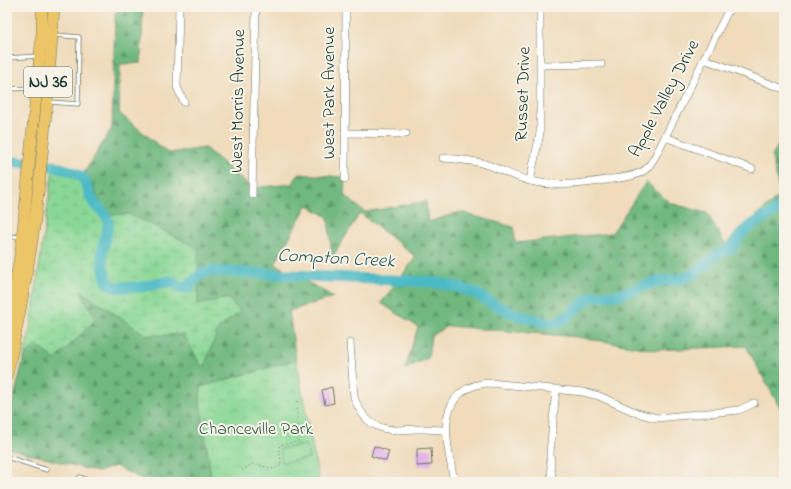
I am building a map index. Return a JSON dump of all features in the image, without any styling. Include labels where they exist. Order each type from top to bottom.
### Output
[{"type":"highway","name":"NJ 36","points":[[36,156],[36,88],[42,7]]},
{"type":"highway","name":"NJ 36","points":[[7,329],[46,102],[54,7]]},
{"type":"highway","name":"NJ 36","points":[[7,375],[33,234],[34,170]]},
{"type":"street","points":[[179,7],[177,86],[184,102]]},
{"type":"street","name":"West Morris Avenue","points":[[252,195],[256,7]]},
{"type":"street","name":"West Park Avenue","points":[[345,179],[346,7]]},
{"type":"street","name":"Russet Drive","points":[[530,181],[540,133],[540,7]]},
{"type":"street","name":"Apple Valley Drive","points":[[443,158],[476,162],[512,176],[550,184],[569,185],[637,174],[647,168],[665,137],[730,7]]},
{"type":"street","points":[[704,59],[784,89]]},
{"type":"street","points":[[541,65],[601,64]]},
{"type":"street","points":[[345,133],[406,134]]},
{"type":"street","points":[[665,137],[752,169]]},
{"type":"street","points":[[350,343],[354,397],[356,405],[366,419],[374,425],[387,430],[446,430]]},
{"type":"street","points":[[454,482],[446,430],[447,414],[450,406],[457,396],[475,385],[490,383],[583,392],[637,413],[657,418],[738,410],[754,403]]},
{"type":"street","points":[[552,482],[550,453],[556,389]]},
{"type":"lane","points":[[46,102],[78,104],[80,37],[52,34]]},
{"type":"lane","points":[[7,58],[39,56]]},
{"type":"lane","points":[[7,89],[36,88]]},
{"type":"lane","points":[[7,236],[22,238]]},
{"type":"lane","points":[[7,457],[47,470]]},
{"type":"lane","points":[[76,482],[80,477],[93,482]]},
{"type":"path","points":[[242,470],[247,466],[254,464],[274,469],[280,466],[280,445],[297,442],[299,438],[297,401]]},
{"type":"green space","points":[[123,7],[143,7],[141,63],[120,64],[119,113],[168,153],[205,148],[252,188],[292,184],[299,174],[345,177],[344,195],[365,212],[426,201],[428,222],[460,212],[514,227],[515,243],[612,233],[646,182],[670,203],[707,213],[725,244],[780,195],[772,157],[784,133],[784,415],[746,346],[656,350],[577,337],[447,326],[431,336],[428,358],[405,369],[418,327],[381,303],[416,257],[360,213],[332,258],[328,217],[307,205],[275,264],[334,297],[289,311],[296,360],[201,387],[200,402],[212,482],[148,482],[115,466],[98,472],[7,448],[7,426],[24,357],[37,345],[79,290],[146,335],[184,335],[203,368],[219,328],[240,312],[228,298],[198,305],[197,288],[129,214],[108,215],[84,173],[112,128],[115,13]]},
{"type":"green space","points":[[54,161],[84,173],[108,215],[129,214],[198,248],[198,305],[228,298],[240,312],[219,328],[203,369],[184,335],[146,335],[80,290],[96,319],[55,360],[37,345],[24,357],[31,325]]},
{"type":"green space","name":"Chanceville Park","points":[[296,360],[319,482],[212,482],[200,402],[201,387]]},
{"type":"green space","points":[[306,445],[309,458],[282,463],[280,449]]},
{"type":"building","points":[[332,387],[334,403],[325,405],[322,390]]},
{"type":"building","points":[[374,446],[389,451],[386,461],[371,456]]},
{"type":"building","points":[[431,448],[432,465],[417,466],[417,449]]},
{"type":"waterway","name":"Compton Creek","points":[[7,161],[59,168],[70,171],[84,180],[92,200],[105,215],[108,222],[102,256],[108,283],[116,287],[141,287],[170,281],[181,287],[188,288],[198,276],[212,271],[431,282],[454,286],[475,293],[495,305],[517,315],[552,324],[563,320],[582,303],[592,297],[616,295],[654,282],[681,279],[691,275],[713,258],[733,247],[741,234],[753,224],[781,208],[784,198]]}]
